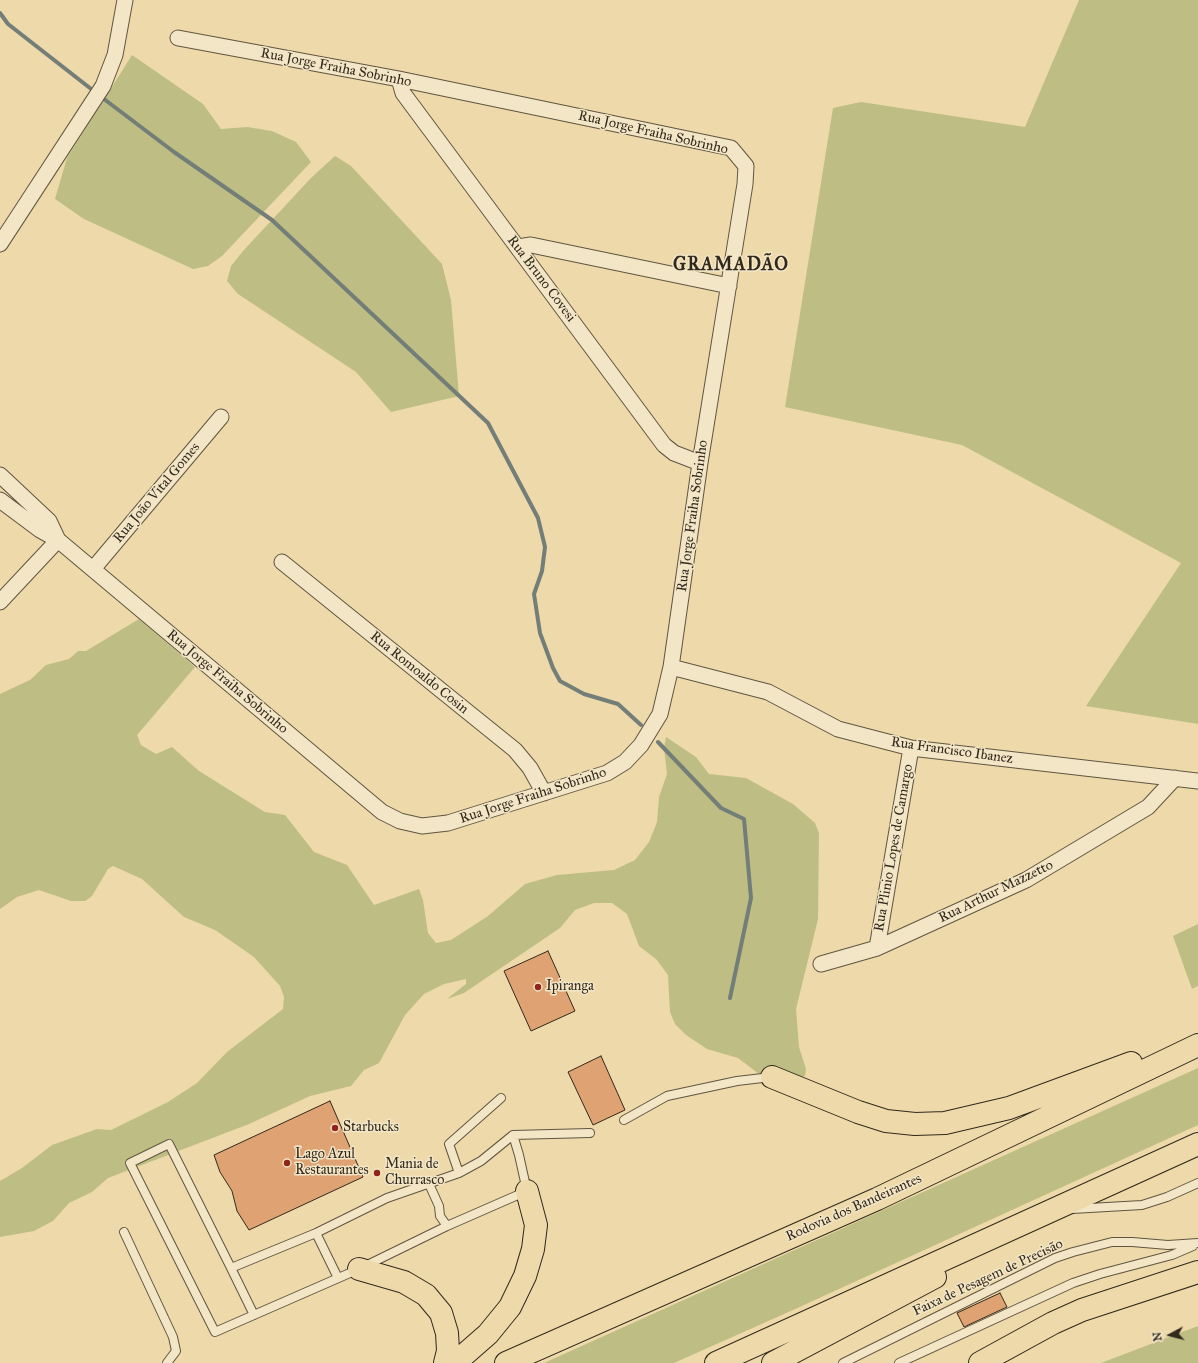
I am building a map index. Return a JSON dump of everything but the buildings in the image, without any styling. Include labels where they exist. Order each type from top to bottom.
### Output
[{"type":"highway","points":[[772,1077],[858,1112],[886,1121],[915,1124],[945,1123],[1009,1108],[1198,1039]]},
{"type":"highway","name":"Rodovia dos Bandeirantes","points":[[506,1363],[877,1199],[1198,1045]]},
{"type":"highway","points":[[716,1363],[1198,1144]]},
{"type":"highway","points":[[452,1363],[464,1355],[488,1334],[510,1307],[526,1276],[533,1249],[536,1225],[527,1191]]},
{"type":"highway","points":[[773,1363],[900,1298],[1051,1211]]},
{"type":"highway","points":[[359,1269],[404,1282],[426,1295],[441,1313],[447,1332],[448,1350],[445,1363]]},
{"type":"highway","points":[[980,1363],[1052,1323],[1082,1310],[1198,1272]]},
{"type":"street","points":[[0,244],[103,86],[115,55],[125,0]]},
{"type":"street","name":"Rua Jorge Fraiha Sobrinho","points":[[58,540],[382,812],[390,817],[409,824],[435,826],[607,774],[633,754],[648,736],[660,714],[671,667],[700,463],[745,184],[746,166],[731,148],[398,79],[178,38]]},
{"type":"street","name":"Rua Bruno Covesi","points":[[398,79],[403,93],[664,445],[674,453],[700,463]]},
{"type":"street","points":[[518,247],[532,245],[729,286]]},
{"type":"street","name":"Rua João Vital Gomes","points":[[93,569],[221,417]]},
{"type":"street","points":[[0,475],[49,521],[58,540]]},
{"type":"street","points":[[0,500],[40,530],[58,540]]},
{"type":"street","points":[[0,602],[58,540]]},
{"type":"street","name":"Rua Romoaldo Cosin","points":[[282,562],[515,750],[530,768],[544,793]]},
{"type":"street","name":"Rua Francisco Ibanez","points":[[671,667],[768,692],[838,729],[911,748],[1198,781]]},
{"type":"street","name":"Rua Plinio Lopes de Camargo","points":[[877,948],[911,748]]},
{"type":"street","name":"Rua Arthur Mazzetto","points":[[821,964],[877,948],[1026,880],[1148,807],[1175,778]]},
{"type":"lane","points":[[624,1120],[667,1096],[737,1081],[772,1077]]},
{"type":"lane","points":[[459,1173],[449,1144],[501,1098]]},
{"type":"lane","points":[[231,1268],[316,1233],[387,1198],[459,1173],[481,1160],[513,1136],[590,1133]]},
{"type":"lane","points":[[254,1315],[169,1144],[130,1163],[215,1332],[254,1315],[338,1278],[359,1269],[447,1226],[527,1191],[513,1136]]},
{"type":"lane","points":[[1051,1211],[1142,1205],[1167,1197],[1198,1183]]},
{"type":"lane","points":[[428,1184],[439,1206],[440,1216],[447,1226]]},
{"type":"lane","points":[[124,1232],[172,1337],[176,1352],[166,1363]]},
{"type":"lane","points":[[316,1233],[338,1278]]},
{"type":"lane","name":"Faixa de Pesagem de Precisão","points":[[843,1363],[1055,1258],[1112,1242],[1168,1245],[1198,1244]]},
{"type":"lane","name":"Faixa de Pesagem de Precisão","points":[[899,1363],[1073,1283],[1100,1274],[1172,1255],[1198,1244]]},
{"type":"green space","points":[[1079,0],[1198,0],[1198,724],[1086,706],[1181,563],[962,445],[785,407],[833,108],[861,102],[1025,127]]},
{"type":"green space","points":[[132,55],[203,104],[221,129],[247,127],[272,131],[296,142],[311,162],[222,256],[208,266],[193,269],[84,219],[55,199],[67,158]]},
{"type":"green space","points":[[335,156],[351,166],[442,264],[451,300],[459,396],[391,412],[356,372],[238,294],[227,281],[231,266],[243,251],[311,178]]},
{"type":"green space","points":[[139,619],[195,667],[137,735],[141,745],[156,754],[172,747],[199,771],[265,812],[285,815],[314,852],[347,865],[374,905],[419,889],[423,900],[428,933],[436,943],[451,940],[488,916],[525,884],[557,875],[614,870],[635,860],[649,842],[657,822],[659,797],[667,774],[664,748],[666,737],[696,757],[709,774],[746,778],[793,804],[815,823],[819,833],[818,919],[796,1009],[799,1047],[806,1069],[805,1076],[797,1078],[759,1074],[738,1058],[707,1049],[686,1035],[675,1024],[670,1012],[668,975],[656,959],[639,946],[627,914],[612,903],[594,903],[575,910],[560,928],[464,993],[447,999],[466,984],[466,979],[444,984],[424,994],[405,1015],[379,1063],[364,1070],[351,1086],[310,1096],[249,1124],[108,1178],[92,1192],[69,1203],[53,1221],[34,1231],[0,1237],[0,1181],[22,1168],[52,1145],[97,1129],[111,1130],[168,1102],[197,1083],[227,1052],[283,1009],[284,997],[280,986],[254,957],[215,930],[184,917],[142,879],[113,866],[108,869],[92,896],[85,901],[71,901],[39,890],[17,897],[0,909],[0,694],[30,680],[46,665],[69,659],[78,651],[86,651]]},
{"type":"green space","points":[[1198,924],[1198,986],[1192,989],[1173,936]]},
{"type":"green space","points":[[1198,1068],[1198,1125],[793,1310],[674,1363],[544,1363]]},
{"type":"green space","points":[[1198,1326],[1198,1363],[1101,1363]]},
{"type":"waterway","points":[[0,13],[8,24],[95,92]]},
{"type":"waterway","points":[[100,96],[174,152],[272,220],[488,423],[538,518],[545,547],[542,571],[534,594],[540,633],[553,668],[560,681],[584,694],[618,704],[641,725]]},
{"type":"waterway","points":[[658,742],[721,808],[744,819],[751,898],[730,998]]},
{"type":"place","name":"Ipiranga","points":[[538,987]]},
{"type":"place","name":"Starbucks","points":[[335,1128]]},
{"type":"place","name":"Lago Azul Restaurantes","points":[[287,1163]]},
{"type":"place","name":"Mania de Churrasco","points":[[377,1173]]},
{"type":"district","name":"GRAMADÃO","points":[[731,266]]}]
